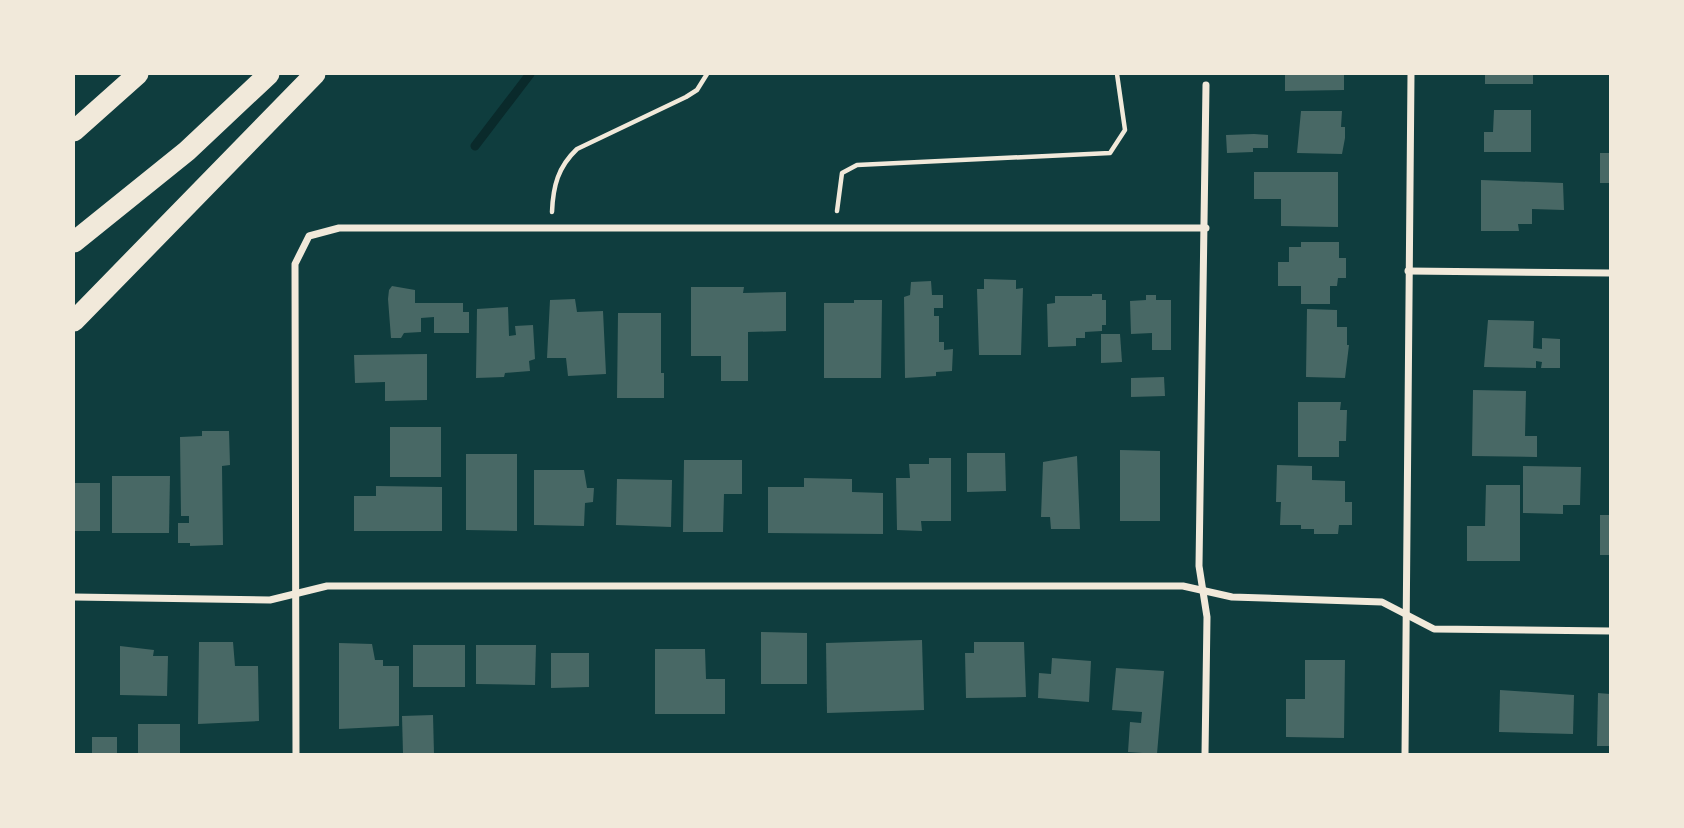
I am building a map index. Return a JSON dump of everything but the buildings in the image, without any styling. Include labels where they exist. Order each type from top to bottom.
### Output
[{"type":"highway","points":[[74,131],[138,74]]},
{"type":"highway","points":[[74,242],[187,151],[269,74]]},
{"type":"highway","points":[[74,321],[315,74]]},
{"type":"street","points":[[1405,754],[1411,74]]},
{"type":"street","points":[[1205,754],[1207,617],[1199,566],[1206,85]]},
{"type":"street","points":[[296,754],[295,264],[309,236],[323,230],[339,228],[1206,228]]},
{"type":"street","points":[[1408,271],[1611,273]]},
{"type":"street","points":[[74,597],[270,600],[327,586],[1183,586],[1232,597],[1382,602],[1434,629],[1611,631]]},
{"type":"path","points":[[551,230],[553,193],[558,174],[576,149],[686,97],[697,90],[707,74]]},
{"type":"path","points":[[836,229],[839,181],[842,173],[857,165],[1110,153],[1122,136],[1126,121],[1117,74]]},
{"type":"waterway","points":[[475,146],[530,74]]}]
